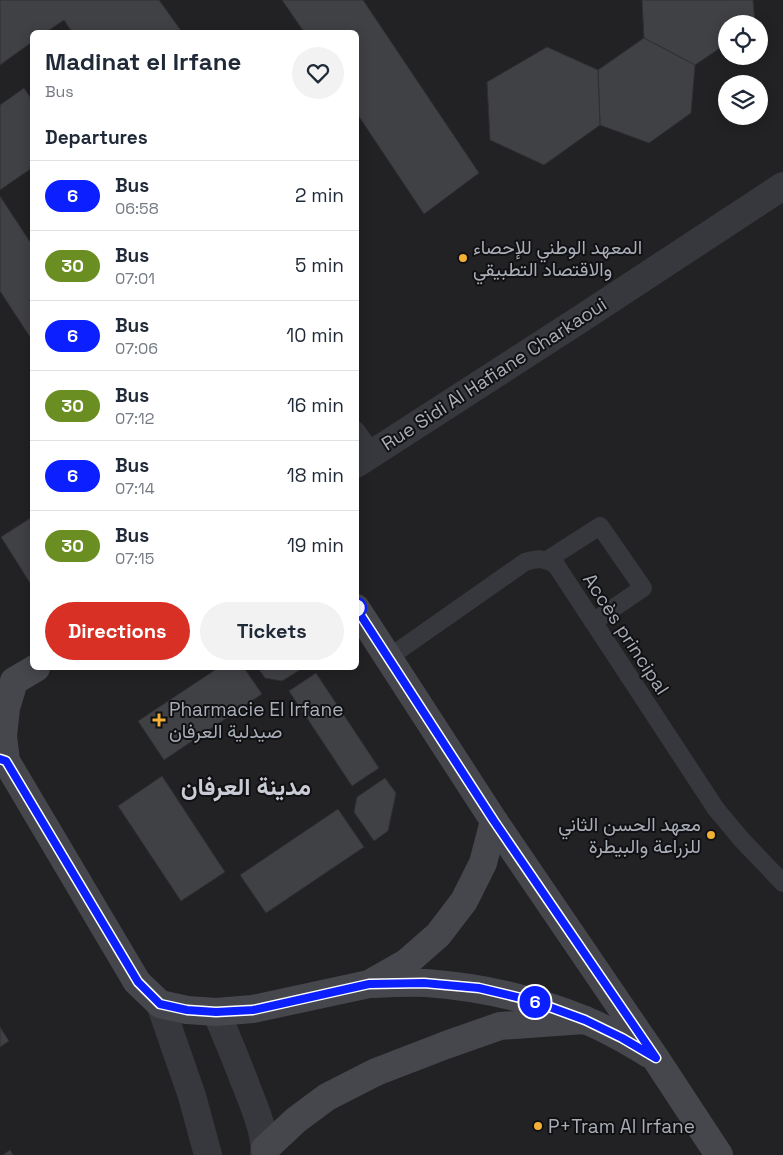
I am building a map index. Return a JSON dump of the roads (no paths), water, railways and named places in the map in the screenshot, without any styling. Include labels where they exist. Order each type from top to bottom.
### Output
[{"type":"street","name":"Rue Sidi Al Hafiane Charkaoui","points":[[364,459],[783,186]]},
{"type":"street","points":[[359,613],[494,821],[656,1058],[719,1155]]},
{"type":"street","points":[[17,671],[6,708],[3,760],[138,982],[160,1004],[192,1096],[208,1155]]},
{"type":"street","points":[[369,984],[406,963],[438,935],[459,908],[483,862],[494,821]]},
{"type":"street","points":[[160,1004],[187,1010],[216,1012],[253,1010],[369,984],[424,983],[479,988],[533,1001],[585,1020],[622,1038],[656,1058]]},
{"type":"street","points":[[216,1012],[258,1116],[264,1152]]},
{"type":"street","points":[[264,1152],[296,1120],[326,1097],[376,1072],[500,1026],[585,1020]]},
{"type":"lane","points":[[359,441],[364,459]]},
{"type":"lane","points":[[388,658],[525,562],[537,559],[546,560],[600,526],[643,588],[593,622]]},
{"type":"lane","name":"Accès principal","points":[[546,560],[556,565],[716,809],[742,840],[783,883]]},
{"type":"place","name":"المعهد الوطني للإحصاء والاقتصاد التطبيقي","points":[[463,258]]},
{"type":"place","name":"Pharmacie El Irfane صيدلية العرفان","points":[[159,720]]},
{"type":"place","name":"معهد الحسن الثاني للزراعة والبيطرة","points":[[711,835]]},
{"type":"place","name":"P+Tram Al Irfane","points":[[538,1126]]},
{"type":"district","name":"مدينة العرفان","points":[[246,786]]}]
